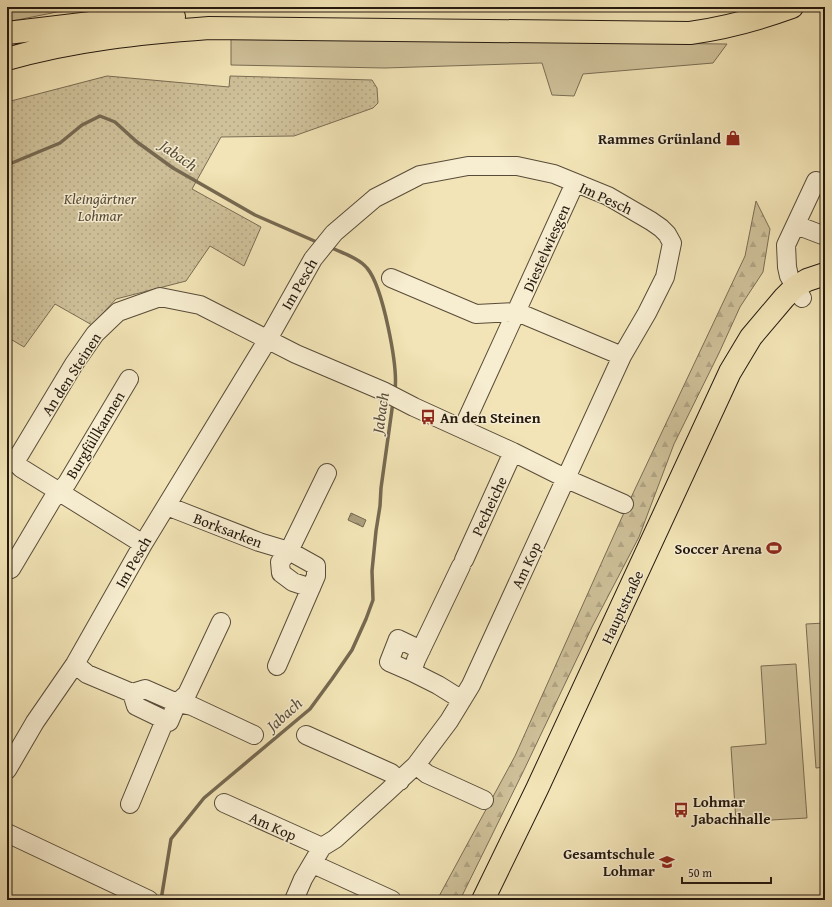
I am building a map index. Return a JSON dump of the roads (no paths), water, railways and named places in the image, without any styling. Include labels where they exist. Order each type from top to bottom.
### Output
[{"type":"main road","points":[[7,33],[146,18],[208,22],[663,21],[688,20],[714,16],[752,7]]},
{"type":"main road","points":[[240,22],[366,30],[690,33],[743,24],[792,7]]},
{"type":"main road","points":[[7,59],[26,53],[85,41],[172,31],[208,22]]},
{"type":"main road","points":[[798,292],[807,280],[825,274]]},
{"type":"main road","points":[[798,292],[825,288]]},
{"type":"main road","name":"Hauptstraße","points":[[483,900],[537,789],[730,372],[751,337],[768,318],[798,292]]},
{"type":"street","name":"Im Pesch","points":[[7,770],[35,722],[75,664],[143,544],[268,339],[313,259],[334,233],[375,198],[420,175],[468,166],[517,166],[554,174],[608,196],[662,228],[668,234],[672,243],[666,276],[622,356]]},
{"type":"street","points":[[798,292],[789,276],[786,245],[816,181],[825,183]]},
{"type":"street","name":"Diestelwiesgen","points":[[463,428],[575,183]]},
{"type":"street","points":[[796,225],[825,236]]},
{"type":"street","points":[[391,278],[476,314],[517,312],[622,356]]},
{"type":"street","name":"An den Steinen","points":[[11,462],[94,334],[118,312],[160,297],[200,305],[296,354],[383,391],[567,479],[624,504]]},
{"type":"street","name":"Am Kop","points":[[294,900],[303,879],[322,848],[335,839],[416,765],[449,721],[462,700],[471,685],[567,479],[622,356]]},
{"type":"street","name":"Burgfüllkannen","points":[[11,569],[52,500],[61,492],[67,483],[129,379]]},
{"type":"street","name":"Pecheiche","points":[[412,672],[416,660],[513,452]]},
{"type":"street","name":"Burgfüllkannen","points":[[11,462],[143,544]]},
{"type":"street","points":[[311,588],[293,582],[281,573],[280,562],[289,551],[327,472]]},
{"type":"street","name":"Borksarken","points":[[167,506],[259,542],[289,551],[316,566],[316,576],[277,666]]},
{"type":"street","points":[[132,693],[136,706],[169,722],[177,703],[187,694],[221,622]]},
{"type":"street","points":[[421,650],[398,639],[389,662],[438,685],[462,700]]},
{"type":"street","points":[[75,664],[88,674],[132,693],[145,689],[177,703],[192,706],[254,735]]},
{"type":"street","points":[[130,804],[165,720]]},
{"type":"street","points":[[306,735],[391,773],[400,781]]},
{"type":"street","points":[[416,765],[427,774],[484,800]]},
{"type":"street","name":"Am Kop","points":[[224,803],[322,848]]},
{"type":"street","points":[[7,833],[148,900]]},
{"type":"street","points":[[313,864],[392,900]]},
{"type":"water","points":[[351,513],[366,520],[363,527],[348,520]]},
{"type":"waterway","name":"Jabach","points":[[7,165],[60,143],[82,125],[100,116],[115,122],[137,142],[173,168],[255,215],[319,243]]},
{"type":"waterway","name":"Jabach","points":[[330,247],[360,261],[364,264],[373,278],[384,309],[392,346],[395,390]]},
{"type":"waterway","name":"Jabach","points":[[161,900],[171,839],[204,798],[310,709],[352,650],[373,600],[372,571],[376,531],[393,402]]},
{"type":"place","name":"Rammes Grünland","points":[[733,138]]},
{"type":"place","name":"An den Steinen","points":[[428,417]]},
{"type":"place","name":"Soccer Arena","points":[[774,548]]},
{"type":"place","name":"Lohmar Jabachhalle","points":[[681,810]]},
{"type":"place","name":"Gesamtschule Lohmar","points":[[667,862]]},
{"type":"park label","name":"Kleingärtner Lohmar","points":[[100,206]]}]
